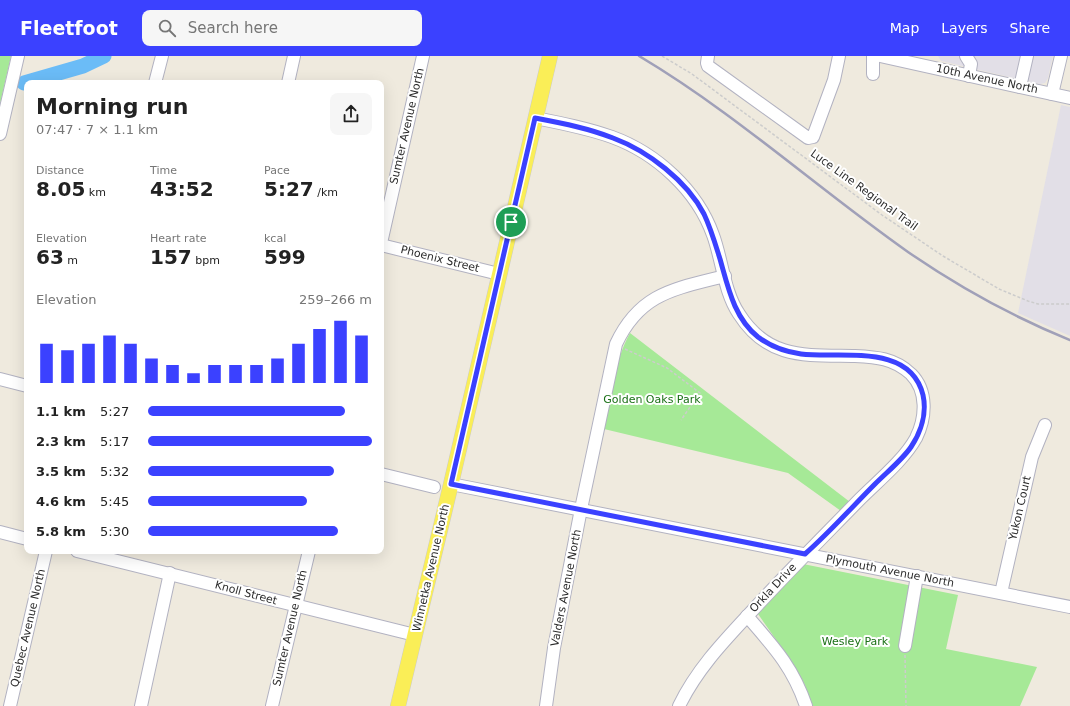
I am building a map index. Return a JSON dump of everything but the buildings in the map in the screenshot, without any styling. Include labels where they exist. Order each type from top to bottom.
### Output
[{"type":"main road","name":"Winnetka Avenue North","points":[[398,706],[550,56]]},
{"type":"street","points":[[0,134],[18,56]]},
{"type":"street","points":[[156,80],[162,56]]},
{"type":"street","points":[[289,80],[294,56]]},
{"type":"street","name":"Sumter Avenue North","points":[[384,231],[423,56]]},
{"type":"street","points":[[708,56],[708,66],[808,138],[813,137],[834,80],[839,56]]},
{"type":"street","points":[[873,56],[873,74]]},
{"type":"street","name":"10th Avenue North","points":[[880,56],[928,61],[969,76],[1070,98]]},
{"type":"street","points":[[966,56],[971,64],[969,76]]},
{"type":"street","points":[[1020,87],[1027,56]]},
{"type":"street","points":[[1052,94],[1064,58]]},
{"type":"street","name":"Orkla Drive","points":[[535,118],[590,130],[613,137],[634,147],[654,160],[672,175],[688,192],[703,212],[713,234],[731,296],[740,316],[758,336],[785,351],[802,355],[886,358],[898,364],[910,373],[918,382],[923,395],[924,408],[922,423],[910,448],[805,554],[718,646],[687,688],[678,706]]},
{"type":"street","name":"Phoenix Street","points":[[384,245],[499,274]]},
{"type":"street","name":"Valders Avenue North","points":[[546,706],[554,648],[581,509],[616,344],[624,328],[635,314],[649,302],[664,293],[681,287],[725,276]]},
{"type":"street","points":[[0,379],[24,385]]},
{"type":"street","name":"Yukon Court","points":[[1001,593],[1032,458],[1045,426]]},
{"type":"street","points":[[384,475],[434,487]]},
{"type":"street","name":"Plymouth Avenue North","points":[[451,484],[1070,606]]},
{"type":"street","points":[[0,532],[24,538]]},
{"type":"street","name":"Quebec Avenue North","points":[[10,706],[45,554]]},
{"type":"street","name":"Knoll Street","points":[[90,554],[415,635]]},
{"type":"street","name":"Sumter Avenue North","points":[[272,706],[308,554]]},
{"type":"street","points":[[141,706],[170,573]]},
{"type":"street","points":[[905,646],[917,576]]},
{"type":"street","points":[[747,616],[788,665],[800,686],[806,706]]},
{"type":"path","name":"Luce Line Regional Trail","points":[[662,56],[692,74],[882,215],[943,256],[999,289],[1028,301],[1038,304],[1070,304]]},
{"type":"path","points":[[616,344],[667,368],[700,393],[681,420]]},
{"type":"path","points":[[905,646],[906,706]]},
{"type":"shaded area","points":[[938,56],[1053,56],[1048,78],[1045,83],[1040,84],[941,61]]},
{"type":"shaded area","points":[[1061,105],[1070,107],[1070,336],[1018,313]]},
{"type":"green space","points":[[0,56],[11,56],[0,104]]},
{"type":"green space","name":"Golden Oaks Park","points":[[630,333],[850,502],[841,511],[788,473],[604,429],[617,367]]},
{"type":"green space","name":"Wesley Park","points":[[803,564],[958,595],[946,649],[1037,667],[1020,706],[811,706],[805,685],[791,661],[758,614]]},
{"type":"waterway","points":[[34,80],[83,66],[104,56]]},
{"type":"railway","points":[[639,56],[709,102],[874,228],[927,265],[1007,311],[1070,340]]},
{"type":"route","points":[[535,118],[590,130],[613,137],[634,147],[654,160],[672,175],[688,192],[703,212],[713,234],[731,296],[737,311],[746,325],[758,336],[785,351],[802,355],[886,358],[898,364],[910,373],[918,382],[923,395],[924,408],[922,423],[917,436],[910,448],[805,554],[451,484],[511,222],[535,118]]}]
